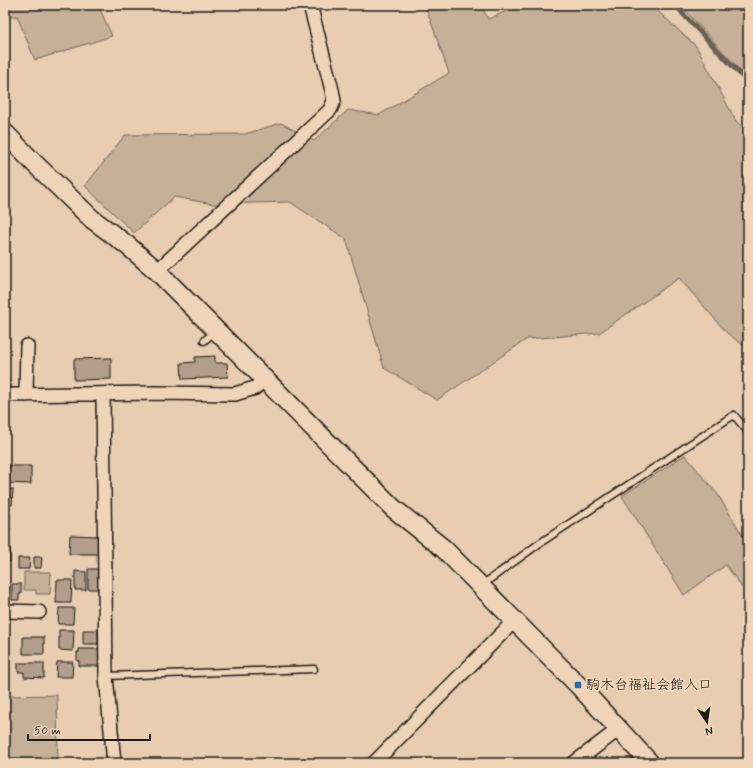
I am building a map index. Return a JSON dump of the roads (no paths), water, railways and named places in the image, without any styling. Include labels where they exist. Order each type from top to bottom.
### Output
[{"type":"street","points":[[157,271],[330,110],[334,101],[332,90],[310,5]]},
{"type":"street","points":[[5,133],[92,218],[157,271],[210,336],[264,379],[393,508],[444,549],[515,620],[650,763]]},
{"type":"street","points":[[26,395],[27,346]]},
{"type":"street","points":[[5,395],[103,394],[155,391],[235,394],[255,388],[264,379]]},
{"type":"street","points":[[103,394],[106,676],[114,763]]},
{"type":"street","points":[[5,611],[39,612]]},
{"type":"street","points":[[374,763],[515,620]]},
{"type":"street","points":[[574,763],[619,729]]},
{"type":"lane","points":[[481,586],[540,543],[734,415],[748,432]]},
{"type":"lane","points":[[106,676],[314,669]]},
{"type":"waterway","points":[[677,5],[683,14],[743,77],[748,85]]},
{"type":"place","name":"駒木台福祉会館入口","points":[[578,685]]}]
